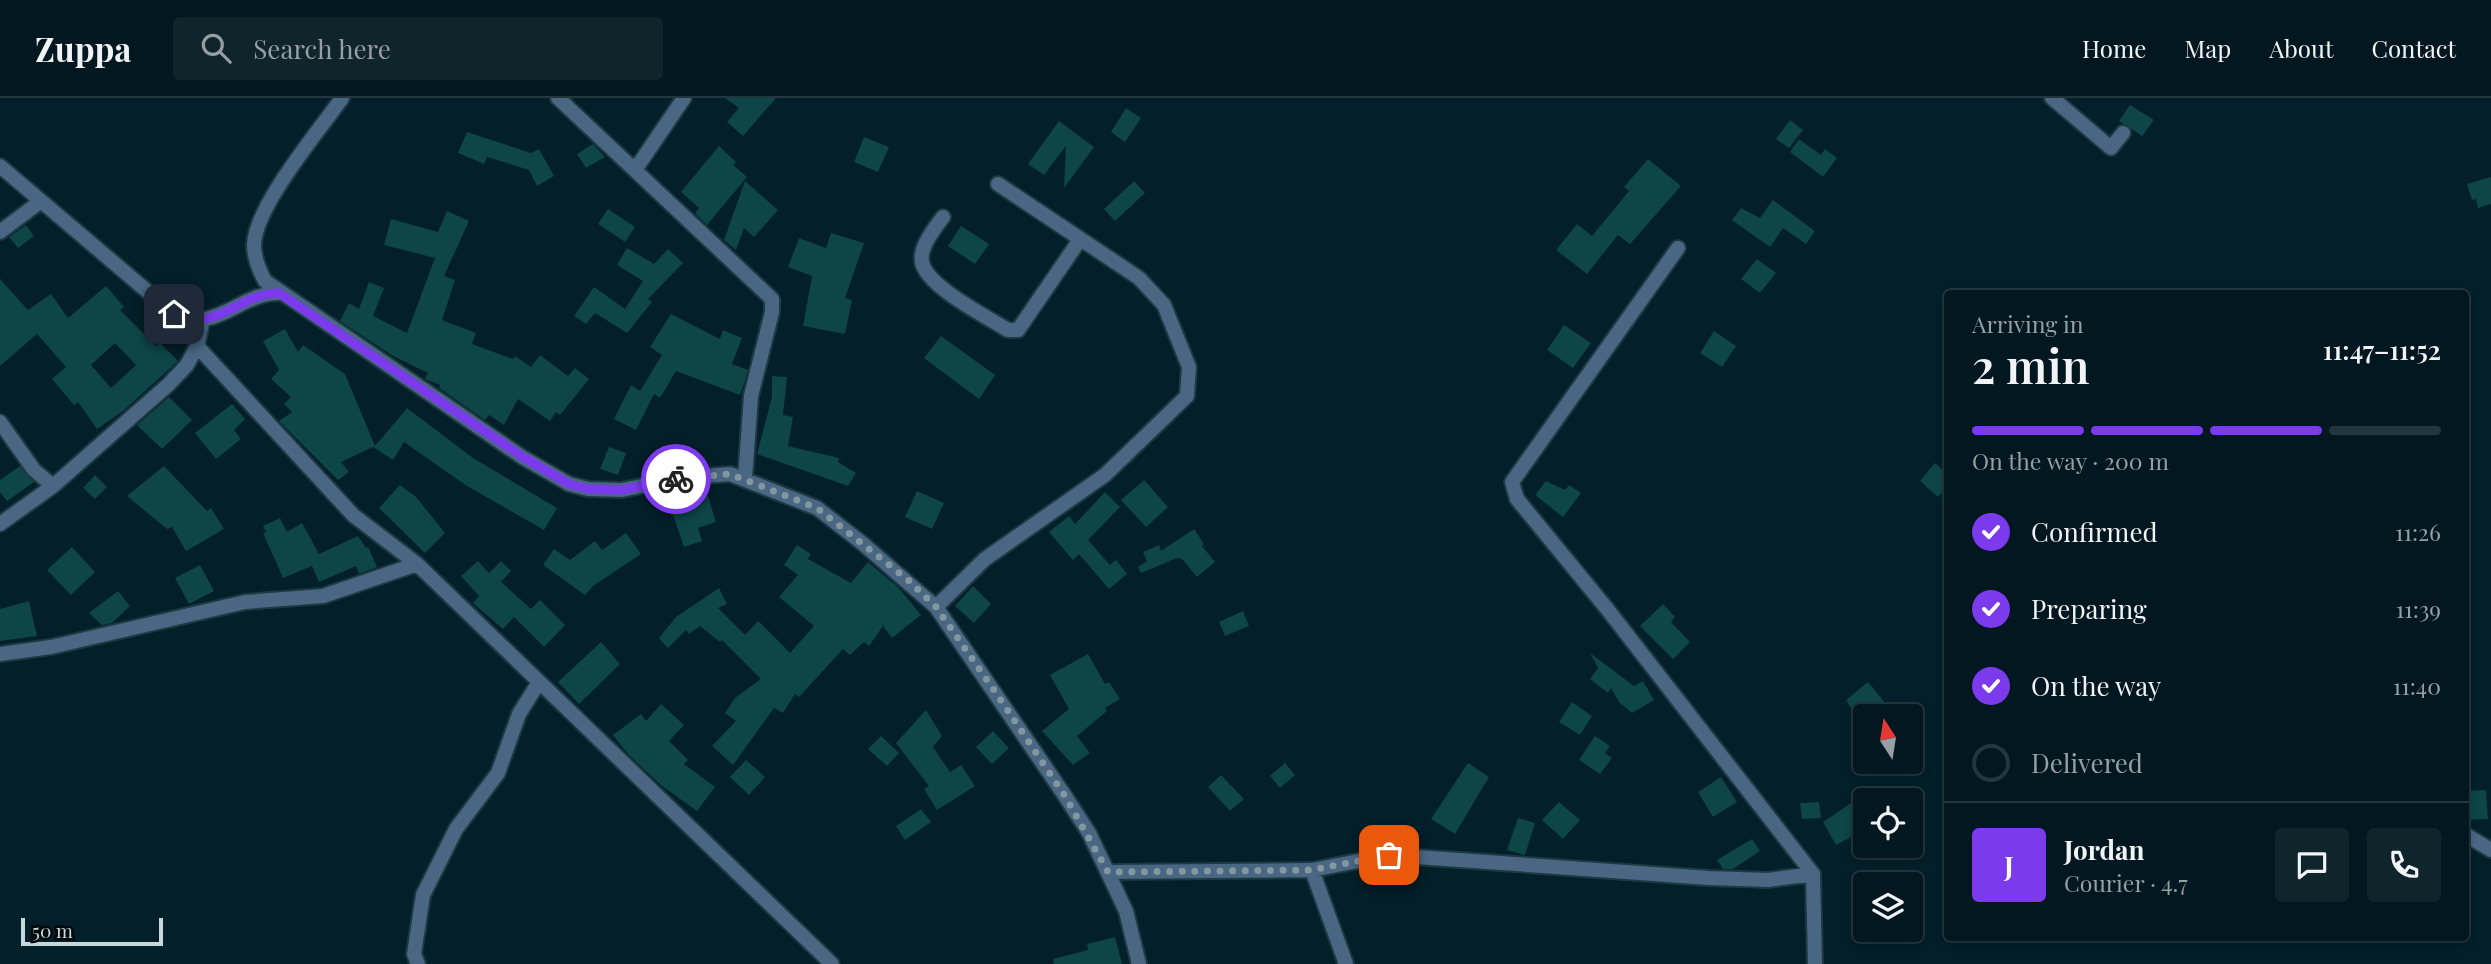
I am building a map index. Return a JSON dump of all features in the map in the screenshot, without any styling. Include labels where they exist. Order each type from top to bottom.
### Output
[{"type":"street","points":[[342,98],[274,195],[259,222],[254,245],[258,269],[265,281],[523,457],[569,484],[588,489],[622,490],[680,478],[730,474],[817,508],[907,579],[936,607],[1065,796],[1108,872],[1126,911],[1139,964]]},
{"type":"street","points":[[558,98],[772,299],[772,312],[751,396],[745,478]]},
{"type":"street","points":[[635,170],[684,98]]},
{"type":"street","points":[[2052,98],[2111,148],[2123,133]]},
{"type":"street","points":[[0,166],[174,314],[189,321],[219,316],[263,293],[279,293]]},
{"type":"street","points":[[936,607],[985,559],[1105,475],[1187,396],[1189,367],[1164,305],[1139,278],[1079,241],[998,184]]},
{"type":"street","points":[[0,232],[41,201]]},
{"type":"street","points":[[943,216],[926,242],[921,260],[928,275],[946,290],[1008,330],[1018,330],[1034,310],[1079,241]]},
{"type":"street","points":[[1678,248],[1513,482],[1517,499],[1608,610],[1813,874],[1815,964]]},
{"type":"street","points":[[0,524],[53,486],[168,385],[187,365],[197,346],[204,319]]},
{"type":"street","points":[[197,346],[353,515],[417,564],[832,964]]},
{"type":"street","points":[[0,422],[34,470],[53,486]]},
{"type":"street","points":[[0,654],[51,647],[245,602],[323,596],[417,564]]},
{"type":"street","points":[[418,964],[414,954],[423,895],[456,829],[498,773],[519,714],[539,682]]},
{"type":"street","points":[[2469,837],[2491,850]]},
{"type":"street","points":[[1108,872],[1311,870],[1389,855],[1709,878],[1768,880],[1813,874]]},
{"type":"street","points":[[1311,870],[1346,964]]},
{"type":"building","points":[[725,98],[776,98],[743,136],[727,122],[739,108]]},
{"type":"building","points":[[2130,105],[2154,120],[2142,136],[2119,121]]},
{"type":"building","points":[[1126,108],[1141,118],[1125,142],[1111,132]]},
{"type":"building","points":[[1790,120],[1803,130],[1789,148],[1776,139]]},
{"type":"building","points":[[1059,121],[1094,147],[1064,188],[1066,146],[1044,175],[1028,164]]},
{"type":"building","points":[[467,132],[531,153],[539,149],[554,176],[537,186],[529,170],[487,157],[484,164],[458,153]]},
{"type":"building","points":[[864,137],[889,147],[878,172],[854,162]]},
{"type":"building","points":[[1799,139],[1821,155],[1825,149],[1837,158],[1823,177],[1790,152]]},
{"type":"building","points":[[593,144],[605,157],[586,168],[577,154]]},
{"type":"building","points":[[719,146],[736,162],[733,165],[747,177],[707,225],[695,213],[699,208],[681,192]]},
{"type":"building","points":[[1648,159],[1681,186],[1630,244],[1618,235],[1587,274],[1556,250],[1577,224],[1592,236],[1629,191],[1624,187]]},
{"type":"building","points":[[2491,177],[2491,204],[2478,208],[2476,199],[2472,200],[2467,184]]},
{"type":"building","points":[[745,181],[778,210],[754,237],[744,228],[736,250],[724,240]]},
{"type":"building","points":[[1134,181],[1145,193],[1115,221],[1104,209]]},
{"type":"building","points":[[1773,200],[1815,231],[1806,244],[1783,228],[1770,247],[1732,220],[1741,208],[1760,218]]},
{"type":"building","points":[[608,209],[635,227],[625,242],[598,224]]},
{"type":"building","points":[[447,211],[469,221],[444,276],[455,280],[442,320],[476,333],[472,344],[513,359],[515,356],[531,367],[540,355],[568,376],[575,368],[589,379],[560,415],[556,412],[550,421],[518,399],[504,425],[489,415],[485,420],[439,388],[440,385],[425,379],[428,373],[393,356],[340,321],[349,303],[359,309],[369,282],[384,288],[373,316],[407,333],[435,258],[384,245],[391,219],[438,232]]},
{"type":"building","points":[[26,225],[34,236],[18,248],[9,237]]},
{"type":"building","points":[[961,226],[989,244],[975,264],[948,246]]},
{"type":"building","points":[[831,233],[864,243],[845,298],[852,300],[845,334],[803,326],[812,276],[788,267],[799,238],[826,248]]},
{"type":"building","points":[[627,248],[654,264],[668,249],[683,263],[648,299],[652,302],[627,333],[595,313],[586,324],[574,316],[594,287],[625,309],[643,281],[617,265]]},
{"type":"building","points":[[1757,259],[1776,273],[1760,293],[1741,279]]},
{"type":"building","points":[[0,279],[28,310],[51,294],[68,318],[106,286],[124,307],[120,310],[156,346],[160,343],[178,361],[123,411],[97,429],[78,402],[74,405],[52,379],[66,367],[37,334],[0,366]],"holes":[[[115,343],[136,365],[111,388],[91,365]]]},
{"type":"building","points":[[671,314],[720,339],[723,330],[742,338],[732,364],[748,370],[744,384],[740,395],[676,371],[660,398],[654,394],[636,430],[614,419],[631,385],[640,391],[662,355],[650,347]]},
{"type":"building","points":[[1564,325],[1591,343],[1573,368],[1547,350]]},
{"type":"building","points":[[285,329],[298,352],[303,345],[345,374],[375,446],[407,408],[473,458],[557,508],[544,530],[467,486],[404,442],[393,460],[373,447],[341,462],[349,472],[338,480],[279,421],[292,412],[284,404],[291,397],[271,379],[279,370],[263,341]]},
{"type":"building","points":[[1714,331],[1736,346],[1722,367],[1700,353]]},
{"type":"building","points":[[941,336],[995,375],[979,399],[924,358]]},
{"type":"building","points":[[772,376],[787,377],[783,415],[793,417],[788,446],[839,458],[838,462],[856,473],[848,486],[757,454],[772,397]]},
{"type":"building","points":[[169,397],[192,420],[162,449],[137,425]]},
{"type":"building","points":[[232,404],[245,419],[234,430],[241,439],[216,459],[195,433]]},
{"type":"building","points":[[609,447],[626,453],[618,475],[600,469]]},
{"type":"building","points":[[1935,463],[1944,471],[1944,490],[1938,497],[1920,481]]},
{"type":"building","points":[[20,466],[34,482],[7,501],[0,492],[0,480]]},
{"type":"building","points":[[164,466],[207,511],[211,508],[224,529],[186,551],[172,527],[167,529],[127,496]]},
{"type":"building","points":[[95,475],[107,487],[95,499],[83,488]]},
{"type":"building","points":[[1144,480],[1168,507],[1146,527],[1121,500]]},
{"type":"building","points":[[1546,481],[1565,490],[1569,485],[1581,493],[1563,517],[1535,495]]},
{"type":"building","points":[[400,485],[416,497],[445,533],[425,553],[379,508]]},
{"type":"building","points":[[917,491],[944,503],[932,529],[905,517]]},
{"type":"building","points":[[1105,492],[1120,507],[1088,540],[1110,565],[1116,560],[1127,574],[1109,589],[1079,554],[1073,560],[1049,532],[1069,516],[1075,524]]},
{"type":"building","points":[[708,496],[716,522],[698,528],[702,541],[684,547],[671,509]]},
{"type":"building","points":[[280,518],[287,532],[302,523],[319,554],[358,536],[366,548],[368,547],[377,567],[359,574],[356,566],[319,582],[312,566],[283,578],[263,533],[266,532],[263,526]]},
{"type":"building","points":[[1194,529],[1204,544],[1202,546],[1215,562],[1197,577],[1182,559],[1177,558],[1141,573],[1138,567],[1147,561],[1143,552],[1159,545],[1161,551]]},
{"type":"building","points":[[626,533],[641,554],[593,586],[585,595],[543,565],[554,549],[570,560],[595,541],[602,550]]},
{"type":"building","points":[[797,545],[811,554],[808,559],[851,583],[868,562],[898,587],[921,615],[892,638],[883,626],[869,646],[864,642],[850,655],[843,649],[799,697],[795,694],[783,713],[774,708],[733,765],[712,746],[736,721],[725,713],[735,698],[761,679],[722,640],[720,642],[700,626],[689,634],[686,630],[668,648],[659,638],[676,617],[719,588],[727,604],[718,608],[745,635],[758,621],[790,653],[814,626],[779,597],[798,575],[784,565]]},
{"type":"building","points":[[72,547],[95,572],[71,595],[47,570]]},
{"type":"building","points":[[478,561],[489,573],[501,561],[511,571],[501,582],[531,609],[540,600],[565,625],[544,647],[514,617],[503,629],[473,603],[479,596],[461,576]]},
{"type":"building","points":[[200,565],[214,591],[189,604],[175,578]]},
{"type":"building","points":[[973,586],[991,604],[974,623],[955,606]]},
{"type":"building","points":[[118,591],[130,606],[112,623],[102,625],[89,613]]},
{"type":"building","points":[[29,601],[37,636],[0,641],[0,609]]},
{"type":"building","points":[[1663,604],[1675,617],[1671,622],[1690,642],[1673,659],[1640,626]]},
{"type":"building","points":[[1243,611],[1249,626],[1225,636],[1219,622]]},
{"type":"building","points":[[601,642],[620,664],[579,704],[558,682]]},
{"type":"building","points":[[1590,653],[1634,686],[1643,681],[1654,700],[1632,713],[1619,702],[1611,688],[1608,693],[1590,679],[1598,668]]},
{"type":"building","points":[[1088,654],[1105,684],[1109,682],[1120,699],[1105,708],[1107,711],[1077,736],[1090,753],[1073,765],[1042,731],[1069,709],[1050,675]]},
{"type":"building","points":[[1868,682],[1886,704],[1853,704],[1853,711],[1846,700]]},
{"type":"building","points":[[1572,702],[1592,716],[1580,735],[1559,722]]},
{"type":"building","points":[[661,704],[684,725],[669,741],[688,760],[684,764],[715,787],[697,811],[662,786],[628,754],[613,735],[641,714],[646,721]]},
{"type":"building","points":[[926,710],[942,736],[933,747],[950,772],[961,765],[975,786],[937,810],[924,789],[929,786],[896,743]]},
{"type":"building","points":[[993,731],[1009,748],[992,764],[976,747]]},
{"type":"building","points":[[881,736],[899,753],[887,766],[868,749]]},
{"type":"building","points":[[1595,736],[1610,746],[1605,753],[1612,758],[1600,774],[1579,760]]},
{"type":"building","points":[[746,760],[765,777],[749,795],[730,777]]},
{"type":"building","points":[[1285,763],[1295,775],[1280,788],[1270,776]]},
{"type":"building","points":[[1468,763],[1489,777],[1455,834],[1431,819]]},
{"type":"building","points":[[1221,775],[1244,799],[1230,811],[1208,787]]},
{"type":"building","points":[[1721,777],[1737,802],[1713,817],[1698,792]]},
{"type":"building","points":[[2486,790],[2488,819],[2469,820],[2469,791]]},
{"type":"building","points":[[1559,802],[1580,820],[1563,839],[1542,820]]},
{"type":"building","points":[[1819,802],[1821,818],[1802,819],[1800,803]]},
{"type":"building","points":[[1853,802],[1853,836],[1836,845],[1823,822]]},
{"type":"building","points":[[921,809],[931,822],[905,840],[896,826]]},
{"type":"building","points":[[1518,818],[1535,823],[1525,855],[1507,850]]},
{"type":"building","points":[[1752,839],[1760,851],[1733,869],[1723,869],[1717,860]]},
{"type":"building","points":[[1115,937],[1122,964],[1054,964],[1053,959],[1088,950],[1087,944]]},
{"type":"way so far","points":[[676,479],[730,474],[817,508],[907,579],[936,607],[994,690],[1065,796],[1108,872],[1311,870],[1389,855]]},
{"type":"route","points":[[174,314],[189,321],[219,316],[263,293],[279,293],[523,457],[569,484],[588,489],[622,490],[676,479]]}]
